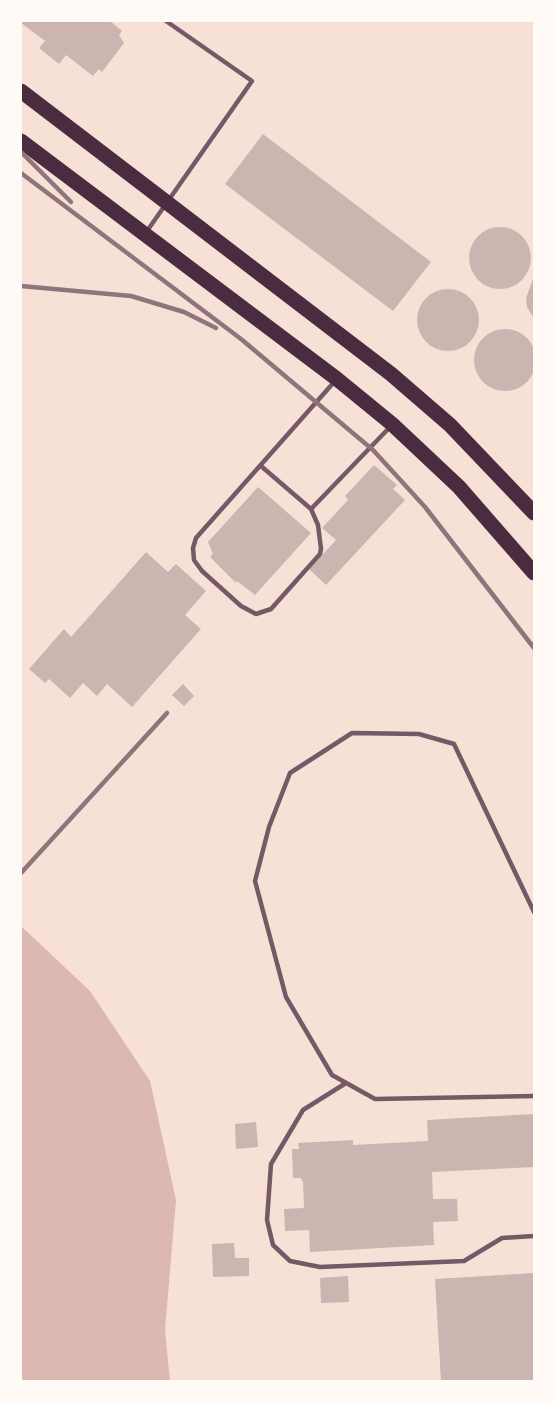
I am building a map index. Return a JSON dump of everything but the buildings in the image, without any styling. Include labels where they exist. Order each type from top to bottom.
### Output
[{"type":"main road","points":[[21,91],[391,374],[450,425],[534,513]]},
{"type":"main road","points":[[21,141],[337,379],[392,424],[459,487],[534,573]]},
{"type":"lane","points":[[145,233],[252,81],[166,21]]},
{"type":"lane","points":[[261,466],[311,509],[321,541],[320,554],[271,609],[256,614],[248,612],[202,571],[194,560],[193,548],[196,538],[337,379]]},
{"type":"lane","points":[[311,509],[392,424]]},
{"type":"lane","points":[[534,912],[454,744],[419,734],[352,733],[290,773],[268,827],[255,881],[286,997],[332,1075],[375,1099],[534,1096]]},
{"type":"lane","points":[[346,1083],[303,1110],[271,1164],[267,1220],[273,1245],[290,1261],[320,1267],[464,1261],[502,1238],[534,1236]]},
{"type":"shaded area","points":[[21,926],[90,991],[150,1081],[176,1200],[165,1330],[170,1381],[21,1381]]},
{"type":"railway","points":[[21,152],[71,202]]},
{"type":"railway","points":[[21,173],[241,339],[373,450],[425,507],[534,648]]},
{"type":"railway","points":[[21,286],[131,296],[184,312],[216,328]]},
{"type":"railway","points":[[21,873],[167,713]]}]
